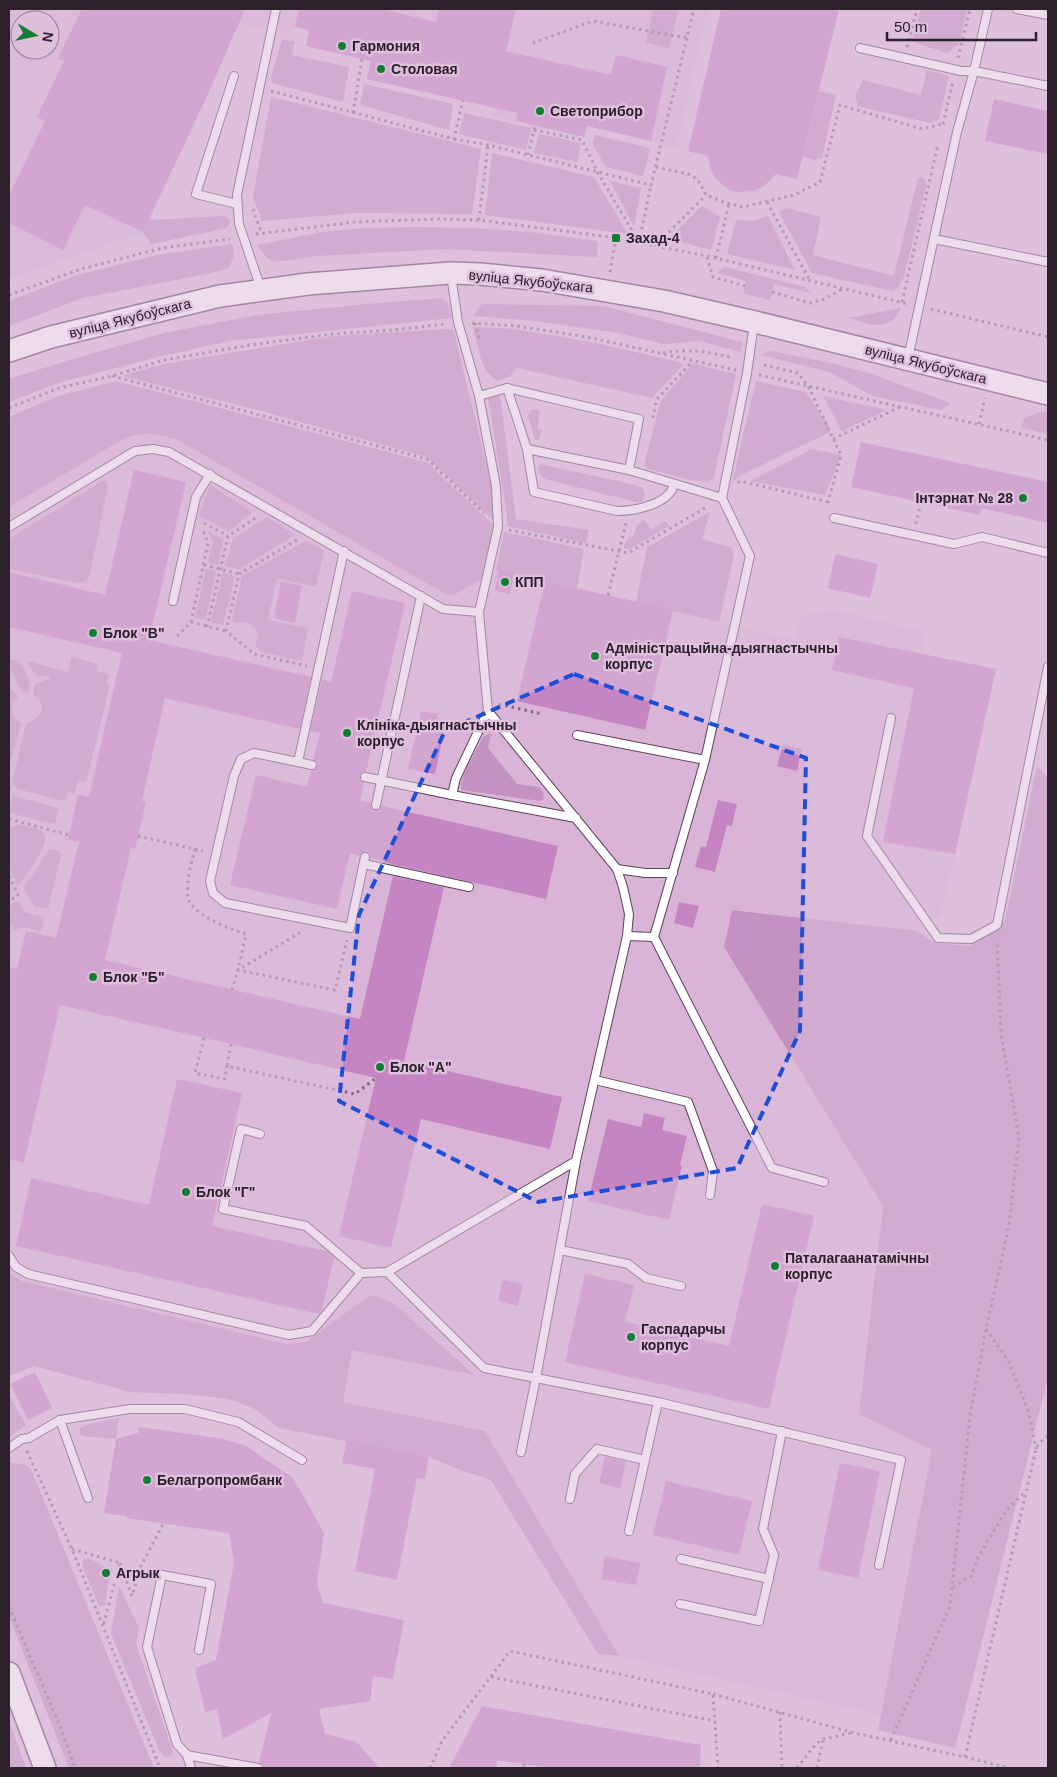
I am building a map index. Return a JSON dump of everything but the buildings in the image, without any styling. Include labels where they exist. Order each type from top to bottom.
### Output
[{"type":"main road","name":"вуліца Якубоўскага","points":[[9,351],[51,337],[220,296],[308,284],[450,273],[524,278],[607,290],[755,322],[1048,394]]},
{"type":"main road","points":[[9,1673],[46,1768]]},
{"type":"lane","points":[[261,290],[239,224],[237,195],[276,9]]},
{"type":"lane","points":[[908,360],[957,132],[974,72],[988,9]]},
{"type":"lane","points":[[1017,9],[1048,15]]},
{"type":"lane","points":[[860,48],[961,71],[1048,86]]},
{"type":"lane","points":[[234,76],[196,194],[237,204]]},
{"type":"lane","points":[[934,239],[1048,262]]},
{"type":"lane","points":[[450,273],[458,322],[479,396],[496,486],[498,527],[480,612],[488,711],[456,778],[452,795]]},
{"type":"lane","points":[[755,322],[747,373],[722,498],[750,556],[705,760],[654,937],[772,1168],[824,1182]]},
{"type":"lane","points":[[479,396],[507,388],[639,419],[629,470]]},
{"type":"lane","points":[[507,388],[527,449],[534,492],[617,511],[630,511],[652,505],[666,497],[673,490],[674,484]]},
{"type":"lane","points":[[9,526],[135,451],[153,449],[169,452],[210,474],[443,609],[480,612]]},
{"type":"lane","points":[[527,449],[629,470],[722,498]]},
{"type":"lane","points":[[173,601],[196,497],[210,474]]},
{"type":"lane","points":[[834,518],[954,544],[982,537],[1048,553]]},
{"type":"lane","points":[[298,762],[344,552]]},
{"type":"lane","points":[[376,805],[421,596]]},
{"type":"lane","points":[[890,718],[867,836],[938,938],[971,939],[997,925],[1048,667]]},
{"type":"lane","points":[[488,711],[617,869],[630,914],[628,936],[576,1161],[521,1452]]},
{"type":"lane","points":[[577,735],[705,760]]},
{"type":"lane","points":[[312,765],[254,753],[240,759],[234,776],[210,880],[213,893],[225,903],[350,928],[364,861],[469,887]]},
{"type":"lane","points":[[365,777],[576,818]]},
{"type":"lane","points":[[617,869],[645,873],[673,873]]},
{"type":"lane","points":[[628,936],[654,937]]},
{"type":"lane","points":[[594,1080],[688,1102],[714,1171],[710,1195]]},
{"type":"lane","points":[[260,1134],[241,1129],[223,1209],[306,1226],[361,1272],[387,1272],[576,1161]]},
{"type":"lane","points":[[560,1250],[628,1264],[646,1278],[680,1286]]},
{"type":"lane","points":[[9,1256],[16,1267],[28,1274],[289,1336],[312,1331],[361,1272]]},
{"type":"lane","points":[[387,1272],[484,1368],[658,1402],[901,1460],[878,1565]]},
{"type":"lane","points":[[629,1531],[658,1402]]},
{"type":"lane","points":[[9,1448],[22,1439],[29,1438],[60,1420],[130,1409],[185,1409],[238,1422],[302,1460]]},
{"type":"lane","points":[[60,1420],[88,1498]]},
{"type":"lane","points":[[680,1604],[759,1621],[774,1555],[763,1528],[782,1431]]},
{"type":"lane","points":[[570,1500],[575,1474],[597,1449],[645,1460]]},
{"type":"lane","points":[[681,1558],[769,1579]]},
{"type":"lane","points":[[191,1768],[187,1755],[176,1744],[147,1647],[162,1574],[211,1584],[199,1650]]},
{"type":"lane","points":[[187,1755],[258,1768]]},
{"type":"path","points":[[639,242],[694,9]]},
{"type":"path","points":[[904,58],[917,9]]},
{"type":"path","points":[[533,43],[593,21],[687,38]]},
{"type":"path","points":[[353,113],[362,59]]},
{"type":"path","points":[[269,90],[454,139],[488,145],[651,185]]},
{"type":"path","points":[[454,139],[462,100]]},
{"type":"path","points":[[656,168],[692,175],[700,183],[706,195],[743,207],[794,195],[820,182],[840,105],[922,129],[943,124],[957,132]]},
{"type":"path","points":[[941,133],[943,124]]},
{"type":"path","points":[[528,156],[535,128],[582,140],[598,173],[639,242]]},
{"type":"path","points":[[902,302],[939,143]]},
{"type":"path","points":[[479,220],[488,145]]},
{"type":"path","points":[[655,246],[706,195]]},
{"type":"path","points":[[767,202],[810,282]]},
{"type":"path","points":[[716,258],[729,204]]},
{"type":"path","points":[[9,295],[82,269],[162,248],[244,237],[261,232],[355,222],[436,219],[479,220],[639,242],[716,258],[810,282],[1048,337]]},
{"type":"path","points":[[607,290],[616,238]]},
{"type":"path","points":[[707,256],[713,277],[745,286]]},
{"type":"path","points":[[772,292],[810,303],[825,299],[843,289]]},
{"type":"path","points":[[660,353],[679,350],[704,351],[734,358]]},
{"type":"path","points":[[764,365],[798,373],[808,386],[841,455],[828,502],[834,518]]},
{"type":"path","points":[[112,376],[427,459],[498,527]]},
{"type":"path","points":[[979,424],[989,380]]},
{"type":"path","points":[[833,439],[901,407]]},
{"type":"path","points":[[949,417],[1048,440]]},
{"type":"path","points":[[511,530],[628,553],[722,498],[740,481],[828,502]]},
{"type":"path","points":[[913,535],[921,502]]},
{"type":"path","points":[[207,626],[228,536],[270,509]]},
{"type":"path","points":[[177,636],[191,622],[208,543],[198,520],[228,536]]},
{"type":"path","points":[[204,565],[239,574],[311,532]]},
{"type":"path","points":[[608,595],[619,552]]},
{"type":"path","points":[[226,631],[239,574]]},
{"type":"path","points":[[191,622],[226,631],[254,654],[318,669]]},
{"type":"path","points":[[506,706],[542,714]]},
{"type":"path","points":[[9,787],[9,792]]},
{"type":"path","points":[[9,819],[69,835]]},
{"type":"path","points":[[138,836],[215,854]]},
{"type":"path","points":[[9,876],[18,895],[9,900]]},
{"type":"path","points":[[232,990],[238,970],[318,922]]},
{"type":"path","points":[[891,1740],[950,1606],[970,1416],[986,1329],[1009,1225],[1019,1138],[1001,1033],[997,925]]},
{"type":"path","points":[[238,970],[335,990],[350,928]]},
{"type":"path","points":[[204,1038],[195,1073],[225,1079],[231,1044]]},
{"type":"path","points":[[227,1066],[355,1094],[376,1078]]},
{"type":"path","points":[[986,1329],[1008,1360],[1029,1413],[1036,1449]]},
{"type":"path","points":[[965,1757],[1036,1449],[1039,1443],[1048,1436]]},
{"type":"path","points":[[22,1439],[72,1549],[160,1768]]},
{"type":"path","points":[[952,1587],[971,1576],[978,1557],[1006,1511],[1027,1490]]},
{"type":"path","points":[[120,1564],[132,1596],[141,1566],[163,1524]]},
{"type":"path","points":[[72,1549],[120,1564]]},
{"type":"path","points":[[103,1627],[120,1564]]},
{"type":"path","points":[[9,1606],[60,1726],[75,1768]]},
{"type":"path","points":[[430,1768],[442,1741],[510,1651],[713,1694],[854,1733],[1008,1768]]},
{"type":"path","points":[[491,1677],[715,1721]]},
{"type":"path","points":[[713,1694],[718,1768]]},
{"type":"path","points":[[780,1712],[782,1768]]},
{"type":"path","points":[[797,1768],[814,1745],[823,1739],[854,1733]]},
{"type":"path","points":[[817,1768],[823,1739]]},
{"type":"highlighted area","points":[[574,674],[806,758],[800,1031],[737,1168],[538,1202],[339,1101],[359,915],[445,731]]},
{"type":"shaded area","points":[[9,9],[707,9],[676,148],[587,126],[584,137],[491,116],[493,107],[367,79],[371,61],[306,46],[309,30],[295,27],[285,34],[241,23],[235,32],[143,232],[9,278]]},
{"type":"shaded area","points":[[653,9],[679,9],[669,48],[646,42]]},
{"type":"shaded area","points":[[921,9],[967,9],[959,44],[947,53],[916,43],[913,37]]},
{"type":"shaded area","points":[[282,40],[295,41],[292,55],[349,67],[343,102],[273,83],[271,78]]},
{"type":"shaded area","points":[[927,70],[949,76],[939,120],[930,123],[858,106],[855,96],[863,80],[921,95]]},
{"type":"shaded area","points":[[364,84],[453,104],[449,130],[360,105]]},
{"type":"shaded area","points":[[819,91],[836,95],[822,158],[814,160],[803,156]]},
{"type":"shaded area","points":[[271,97],[481,149],[472,214],[355,213],[262,221],[253,197]]},
{"type":"shaded area","points":[[464,113],[531,128],[526,150],[459,134]]},
{"type":"shaded area","points":[[539,134],[581,143],[577,162],[534,153]]},
{"type":"shaded area","points":[[595,135],[650,148],[643,176],[606,167],[593,145]]},
{"type":"shaded area","points":[[492,153],[594,177],[628,234],[485,215]]},
{"type":"shaded area","points":[[922,177],[927,182],[904,277],[893,291],[812,273],[779,212],[787,208],[821,217],[813,255],[894,276],[918,178]]},
{"type":"shaded area","points":[[610,181],[641,188],[634,227]]},
{"type":"shaded area","points":[[702,206],[720,217],[711,250],[669,239]]},
{"type":"shaded area","points":[[224,216],[231,222],[227,228],[151,244],[143,232],[149,220]]},
{"type":"shaded area","points":[[768,216],[795,270],[727,254],[736,220],[745,221]]},
{"type":"shaded area","points":[[365,228],[473,228],[529,232],[598,241],[597,257],[445,249],[317,256],[276,262],[268,259],[257,245],[322,232]]},
{"type":"shaded area","points":[[232,244],[234,255],[229,268],[83,298],[9,326],[9,301],[77,275],[157,255]]},
{"type":"shaded area","points":[[725,267],[805,287],[811,293],[774,284],[770,300],[743,293],[746,281],[717,273]]},
{"type":"shaded area","points":[[442,298],[448,303],[452,318],[229,341],[58,383],[9,402],[9,379],[164,333],[257,315]]},
{"type":"shaded area","points":[[482,304],[603,306],[742,342],[741,352],[699,341],[664,344],[613,332],[526,320],[473,316]]},
{"type":"shaded area","points":[[901,308],[891,321],[885,324],[871,324],[848,318]]},
{"type":"shaded area","points":[[473,327],[514,329],[596,343],[679,362],[683,365],[652,398],[517,368],[509,377],[497,381],[486,371],[480,356]]},
{"type":"shaded area","points":[[449,329],[453,331],[455,336],[491,484],[495,522],[427,457],[254,409],[122,376],[163,364],[334,336]]},
{"type":"shaded area","points":[[770,351],[827,362],[869,373],[950,403],[942,410],[873,396],[829,372],[761,355]]},
{"type":"shaded area","points":[[693,364],[736,374],[714,477],[708,482],[648,469],[644,465],[661,400]]},
{"type":"shaded area","points":[[116,381],[426,462],[496,527],[483,578],[449,596],[176,439],[156,435],[139,434],[125,438],[9,507],[9,417],[58,396]]},
{"type":"shaded area","points":[[756,381],[806,392],[828,425],[830,432],[739,476],[732,483]]},
{"type":"shaded area","points":[[143,395],[489,568],[795,640],[799,618],[828,609],[925,632],[921,654],[996,669],[940,915],[917,931],[733,910],[724,947],[883,1206],[859,1414],[932,1450],[881,1715],[619,1656],[485,1431],[141,1360],[9,1315],[9,457]]},
{"type":"shaded area","points":[[500,396],[516,519],[589,530],[586,543],[507,526],[507,514],[488,398]]},
{"type":"shaded area","points":[[823,396],[887,410],[842,431]]},
{"type":"shaded area","points":[[532,409],[537,409],[540,412],[537,428],[542,430],[539,439],[535,440],[528,416]]},
{"type":"shaded area","points":[[1040,412],[1048,413],[1048,434],[1021,428],[1025,418]]},
{"type":"shaded area","points":[[811,449],[841,455],[825,495],[750,481],[790,461]]},
{"type":"shaded area","points":[[540,464],[635,485],[643,488],[645,495],[642,502],[636,502],[545,479],[539,474],[537,468]]},
{"type":"shaded area","points":[[105,480],[108,486],[90,574],[86,581],[78,583],[9,569],[9,539]]},
{"type":"shaded area","points":[[210,485],[252,512],[229,531],[199,516]]},
{"type":"shaded area","points":[[710,512],[702,539],[732,548],[734,555],[719,622],[636,602],[647,547]]},
{"type":"shaded area","points":[[267,517],[295,535],[239,569],[225,566],[233,539]]},
{"type":"shaded area","points":[[644,519],[651,530],[665,521],[669,526],[630,549],[624,548],[629,537],[633,537],[637,525]]},
{"type":"shaded area","points":[[207,530],[223,540],[218,565],[208,562],[213,543]]},
{"type":"shaded area","points":[[504,532],[584,549],[577,588],[496,570]]},
{"type":"shaded area","points":[[306,541],[324,550],[316,587],[277,578],[268,620],[308,628],[302,661],[261,652],[255,645],[259,634],[253,626],[247,623],[232,622],[242,576]]},
{"type":"shaded area","points":[[206,569],[216,572],[205,620],[195,618]]},
{"type":"shaded area","points":[[223,573],[235,576],[223,625],[211,622]]},
{"type":"shaded area","points":[[71,657],[97,664],[96,671],[109,674],[107,684],[110,685],[86,782],[78,781],[75,793],[68,791],[65,801],[18,789],[12,783],[26,724],[39,715],[42,707],[38,699],[33,695],[35,684],[50,679],[49,676],[38,677],[28,663],[31,662],[68,672]]},
{"type":"shaded area","points":[[9,659],[18,661],[26,672],[30,684],[28,693],[23,692],[9,668]]},
{"type":"shaded area","points":[[9,687],[18,697],[12,703],[12,709],[14,717],[21,723],[9,768]]},
{"type":"shaded area","points":[[491,733],[488,748],[517,784],[539,787],[543,792],[544,799],[540,801],[462,790],[461,783],[465,771],[483,737]]},
{"type":"shaded area","points":[[1037,766],[1048,778],[1048,1377],[955,1748],[878,1730],[932,1450],[859,1414],[883,1206],[724,947],[732,910],[917,931],[936,943],[969,946],[1005,921]]},
{"type":"shaded area","points":[[13,796],[59,808],[55,824],[9,813]]},
{"type":"shaded area","points":[[18,825],[41,831],[45,835],[45,842],[32,867],[18,886],[9,868],[9,828]]},
{"type":"shaded area","points":[[50,849],[59,851],[61,855],[48,909],[35,907],[25,891],[25,886]]},
{"type":"shaded area","points":[[18,901],[26,913],[44,917],[41,931],[24,927],[14,930],[9,920],[9,905]]},
{"type":"shaded area","points":[[9,1270],[11,1274],[21,1281],[287,1344],[306,1342],[370,1295],[392,1302],[474,1375],[352,1350],[343,1402],[485,1431],[619,1656],[598,1654],[491,1480],[429,1457],[279,1428],[255,1409],[229,1399],[184,1394],[130,1392],[34,1366],[9,1376]]},
{"type":"shaded area","points":[[9,1395],[26,1425],[9,1437]]},
{"type":"shaded area","points":[[119,1418],[116,1439],[81,1436],[79,1429],[86,1425]]},
{"type":"shaded area","points":[[10,1463],[26,1465],[31,1469],[154,1768],[69,1768],[9,1617]]},
{"type":"shaded area","points":[[88,1558],[103,1565],[109,1578],[105,1606],[99,1606],[83,1568],[82,1560]]},
{"type":"shaded area","points":[[119,1586],[139,1628],[136,1644],[173,1752],[172,1756],[164,1756],[159,1750],[111,1634]]},
{"type":"shaded area","points":[[9,1721],[26,1768],[9,1768]]},
{"type":"place","name":"Гармония","points":[[342,46]]},
{"type":"place","name":"Cтоловая","points":[[381,69]]},
{"type":"place","name":"Светоприбор","points":[[540,111]]},
{"type":"place","name":"Захад-4","points":[[616,238]]},
{"type":"place","name":"Інтэрнат № 28","points":[[1023,498]]},
{"type":"place","name":"КПП","points":[[505,582]]},
{"type":"place","name":"Блок \"В\"","points":[[93,633]]},
{"type":"place","name":"Адміністрацыйна-дыягнастычны корпус","points":[[595,656]]},
{"type":"place","name":"Клініка-дыягнастычны корпус","points":[[347,733]]},
{"type":"place","name":"Блок \"Б\"","points":[[93,977]]},
{"type":"place","name":"Блок \"А\"","points":[[380,1067]]},
{"type":"place","name":"Блок \"Г\"","points":[[186,1192]]},
{"type":"place","name":"Паталагаанатамічны корпус","points":[[775,1266]]},
{"type":"place","name":"Гаспадарчы корпус","points":[[631,1337]]},
{"type":"place","name":"Белагропромбанк","points":[[147,1480]]},
{"type":"place","name":"Агрык","points":[[106,1573]]}]
